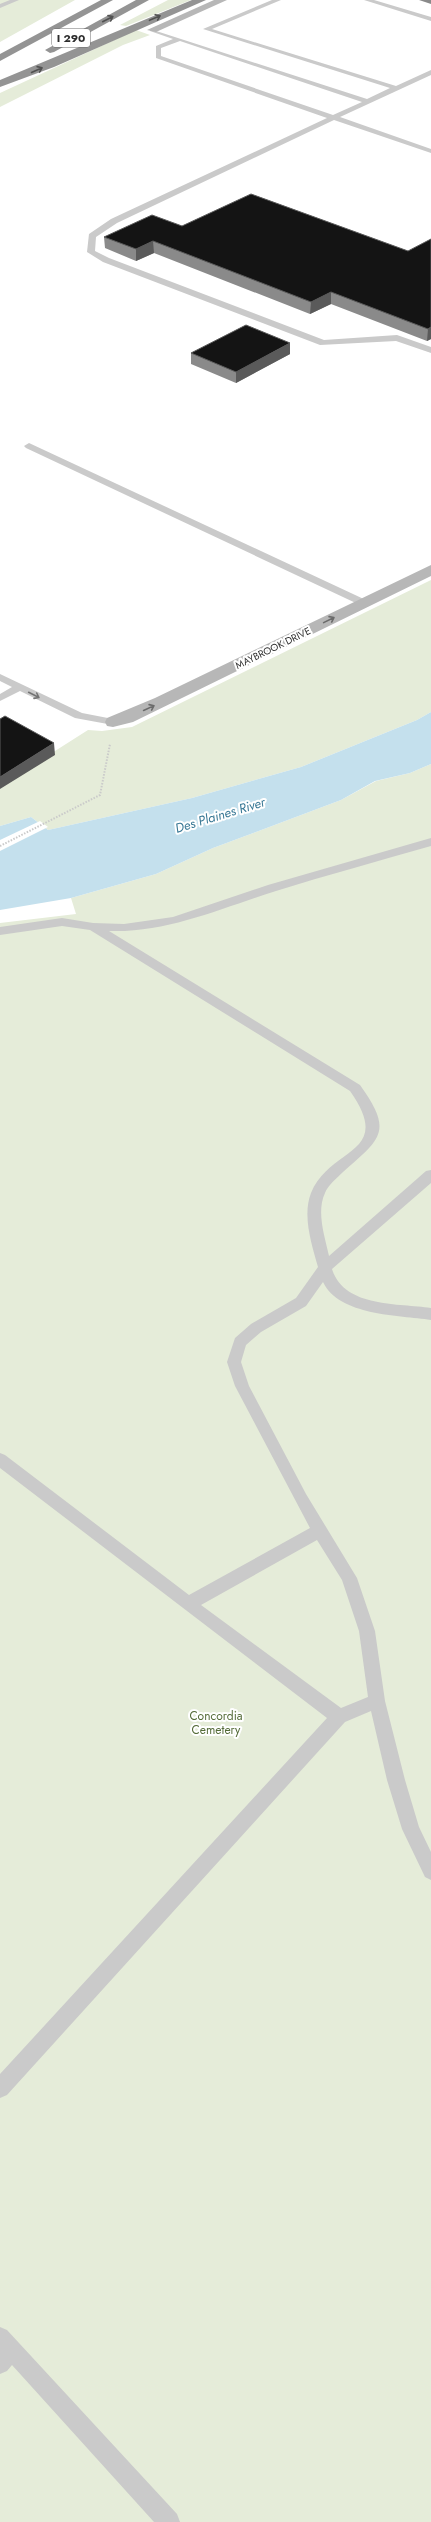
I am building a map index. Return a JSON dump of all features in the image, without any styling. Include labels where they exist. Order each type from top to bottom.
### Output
[{"type":"highway","name":"I 290","points":[[0,58],[108,0]]},
{"type":"highway","name":"I 290","points":[[0,78],[144,0]]},
{"type":"highway","points":[[0,84],[30,73],[110,37],[201,0]]},
{"type":"highway","points":[[48,32],[65,12],[74,6]]},
{"type":"street","points":[[152,30],[222,0]]},
{"type":"street","name":"MAYBROOK DRIVE","points":[[113,722],[127,718],[161,702],[431,570]]},
{"type":"lane","points":[[0,6],[16,0]]},
{"type":"lane","points":[[278,0],[206,29],[396,88]]},
{"type":"lane","points":[[367,0],[431,19]]},
{"type":"lane","points":[[152,30],[367,101]]},
{"type":"lane","points":[[180,39],[158,47],[158,57],[431,151]]},
{"type":"lane","points":[[431,72],[332,117],[114,221],[92,236],[91,252],[106,260],[323,343],[397,338],[431,350]]},
{"type":"lane","points":[[29,446],[364,603]]},
{"type":"lane","points":[[0,677],[79,716],[113,722]]},
{"type":"lane","points":[[0,698],[19,687]]},
{"type":"lane","points":[[0,930],[62,922],[93,927],[132,928],[174,921],[272,888],[431,842]]},
{"type":"lane","points":[[93,927],[355,1088],[367,1102],[374,1120],[373,1136],[362,1150],[320,1189],[314,1207],[317,1234],[331,1286],[346,1298],[371,1305],[431,1314]]},
{"type":"lane","points":[[431,1175],[326,1267],[301,1302],[256,1328],[240,1342],[234,1362],[242,1386],[301,1499],[349,1578],[367,1631],[377,1701],[411,1829],[431,1871]]},
{"type":"lane","points":[[0,1458],[188,1604],[339,1717]]},
{"type":"lane","points":[[188,1604],[321,1530]]},
{"type":"lane","points":[[0,2088],[339,1717],[377,1701]]},
{"type":"lane","points":[[4,2350],[169,2522]]},
{"type":"path","points":[[0,846],[94,799],[101,792],[113,722]]},
{"type":"green space","points":[[0,0],[75,0],[0,42]]},
{"type":"green space","points":[[168,0],[191,0],[126,26],[120,25]]},
{"type":"green space","points":[[136,30],[150,35],[123,45],[0,107],[0,93]]},
{"type":"green space","points":[[431,580],[431,712],[417,720],[301,767],[192,798],[48,830],[31,817],[0,826],[0,786],[88,730],[102,731],[132,727]]},
{"type":"green space","name":"Concordia Cemetery","points":[[431,764],[431,2522],[0,2522],[0,923],[76,914],[71,898],[156,874],[213,848],[341,800],[376,781],[410,773]]},
{"type":"water","name":"Des Plaines River","points":[[431,712],[431,764],[410,773],[375,781],[341,800],[213,848],[156,874],[71,898],[0,910],[0,826],[31,817],[48,830],[192,798],[301,767],[417,720]]},
{"type":"pier","points":[[40,821],[48,827],[0,851],[0,840]]},
{"type":"building","points":[[251,194],[408,251],[431,239],[431,327],[428,329],[331,292],[311,302],[153,241],[136,249],[104,237],[152,215],[182,226]]},
{"type":"building","points":[[246,325],[290,343],[236,372],[191,353]]},
{"type":"building","points":[[5,716],[54,743],[0,777],[0,719]]}]
